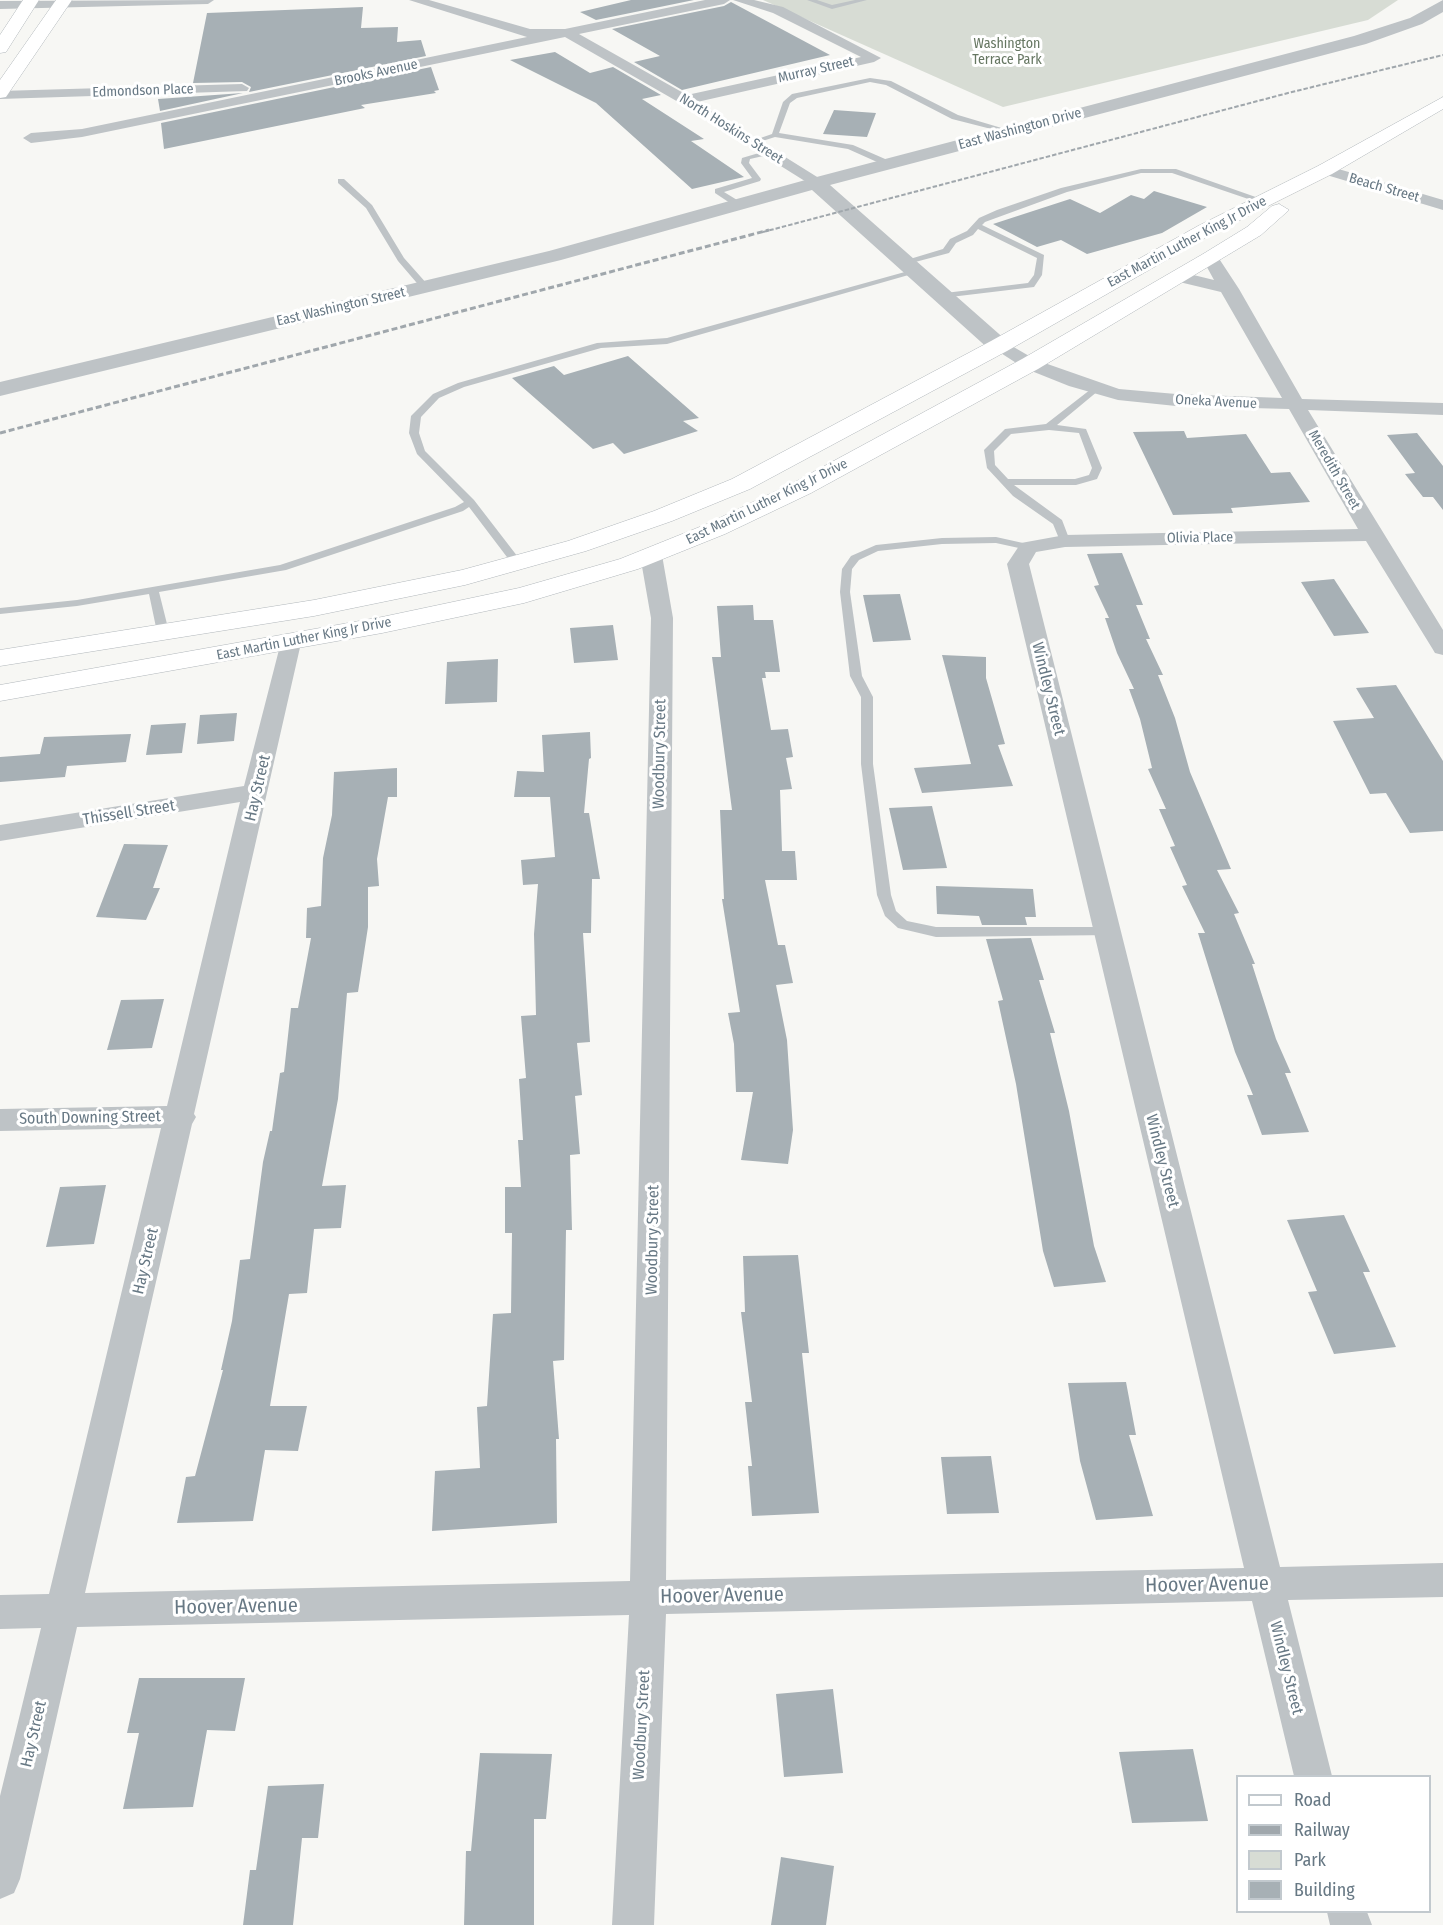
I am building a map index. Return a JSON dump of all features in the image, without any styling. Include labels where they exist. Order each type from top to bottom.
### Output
[{"type":"main road","points":[[0,94],[64,1]]},
{"type":"main road","points":[[0,48],[30,2]]},
{"type":"main road","name":"East Martin Luther King Jr Drive","points":[[0,658],[325,605],[465,577],[598,539],[741,484],[999,346],[1205,230],[1325,171],[1443,102]]},
{"type":"main road","name":"East Martin Luther King Jr Drive","points":[[0,693],[290,643],[524,595],[651,555],[716,530],[802,488],[1030,364],[1210,258],[1254,231],[1325,171]]},
{"type":"street","points":[[0,5],[64,1],[208,0]]},
{"type":"street","name":"North Hoskins Street","points":[[415,0],[529,33],[568,33],[685,99],[816,183],[999,346]]},
{"type":"street","name":"Brooks Avenue","points":[[31,138],[82,133],[720,0]]},
{"type":"street","name":"Murray Street","points":[[685,99],[874,58],[778,10],[739,0]]},
{"type":"street","name":"East Washington Drive","points":[[680,221],[1360,40],[1416,21],[1443,4]]},
{"type":"street","name":"Edmondson Place","points":[[0,94],[278,87],[285,92]]},
{"type":"street","name":"Beach Street","points":[[1325,171],[1443,205]]},
{"type":"street","name":"East Washington Street","points":[[0,389],[554,256],[680,221]]},
{"type":"street","name":"Meredith Street","points":[[1210,258],[1372,535],[1443,648]]},
{"type":"street","points":[[1177,276],[1230,289]]},
{"type":"street","name":"Oneka Avenue","points":[[999,346],[1030,364],[1095,388],[1165,399],[1443,410]]},
{"type":"street","name":"Olivia Place","points":[[1028,547],[1065,541],[1372,535]]},
{"type":"street","name":"Windley Street","points":[[1028,547],[1018,564],[1313,1775]]},
{"type":"street","name":"Woodbury Street","points":[[633,1925],[648,1598],[662,618],[651,555]]},
{"type":"street","points":[[1421,612],[1443,611]]},
{"type":"street","name":"Hay Street","points":[[0,1879],[181,1117],[290,643]]},
{"type":"street","name":"Thissell Street","points":[[0,834],[257,792]]},
{"type":"street","name":"South Downing Street","points":[[0,1120],[181,1117]]},
{"type":"street","name":"Hoover Avenue","points":[[0,1612],[1443,1580]]},
{"type":"lane","points":[[810,0],[832,7],[864,0]]},
{"type":"lane","points":[[776,135],[787,102],[795,96],[870,80],[888,83],[955,117],[1011,132]]},
{"type":"lane","points":[[753,142],[776,135],[850,147],[889,164]]},
{"type":"lane","points":[[740,205],[718,191],[757,179],[745,163],[746,158],[770,152]]},
{"type":"lane","points":[[517,562],[470,502],[420,452],[414,433],[416,416],[436,396],[461,385],[600,345],[668,341],[910,267],[946,251],[953,241],[977,226],[982,220],[1021,205],[1141,171],[1173,171],[1263,201]]},
{"type":"lane","points":[[341,182],[369,207],[401,259],[425,287]]},
{"type":"lane","points":[[945,296],[1031,285],[1038,275],[1041,257],[977,226]]},
{"type":"lane","points":[[1049,427],[1095,388]]},
{"type":"lane","points":[[1006,482],[1076,482],[1093,477],[1097,468],[1083,431],[1049,427],[1008,431],[989,450],[990,466],[1017,494],[1058,522],[1065,541]]},
{"type":"lane","points":[[0,611],[76,603],[282,568],[459,509],[470,502]]},
{"type":"lane","points":[[1028,547],[996,540],[942,541],[876,548],[855,558],[847,569],[845,592],[856,676],[867,697],[867,764],[884,895],[890,913],[903,925],[936,932],[1107,932]]},
{"type":"lane","points":[[153,590],[164,632]]},
{"type":"green space","name":"Washington Terrace Park","points":[[763,0],[1398,0],[1368,20],[1003,107]]},
{"type":"building","points":[[631,0],[694,0],[596,20],[580,12]]},
{"type":"building","points":[[731,2],[830,55],[682,90],[634,62],[660,56],[612,29],[724,6]]},
{"type":"building","points":[[363,7],[361,28],[398,27],[397,42],[421,40],[426,56],[249,92],[251,87],[242,82],[193,83],[207,13]]},
{"type":"building","points":[[555,52],[590,73],[613,67],[661,95],[642,99],[704,139],[691,141],[744,177],[692,189],[596,103],[510,60]]},
{"type":"building","points":[[431,67],[439,90],[434,91],[436,93],[361,105],[365,108],[164,149],[161,123]]},
{"type":"building","points":[[243,93],[160,111],[158,99]]},
{"type":"building","points":[[834,110],[876,113],[867,137],[823,134]]},
{"type":"building","points":[[1154,191],[1207,207],[1162,233],[1087,254],[1061,240],[1037,247],[993,224],[1070,199],[1100,213],[1131,195],[1144,199]]},
{"type":"building","points":[[628,356],[699,418],[683,421],[698,431],[624,454],[613,443],[593,449],[512,378],[554,366],[564,375]]},
{"type":"building","points":[[1184,431],[1187,438],[1246,434],[1271,473],[1290,472],[1310,502],[1231,508],[1233,513],[1173,515],[1133,432]]},
{"type":"building","points":[[1417,433],[1443,466],[1443,510],[1433,497],[1423,497],[1405,474],[1415,473],[1387,435]]},
{"type":"building","points":[[1122,553],[1143,605],[1136,605],[1150,639],[1146,639],[1163,675],[1158,675],[1175,718],[1190,772],[1231,869],[1217,870],[1239,913],[1234,914],[1255,964],[1252,964],[1276,1039],[1291,1073],[1285,1073],[1309,1132],[1262,1135],[1247,1095],[1253,1095],[1235,1052],[1198,933],[1205,933],[1182,886],[1187,885],[1170,847],[1175,846],[1159,809],[1166,809],[1148,769],[1152,768],[1140,719],[1129,689],[1134,689],[1117,653],[1105,618],[1109,618],[1094,586],[1099,585],[1087,554]]},
{"type":"building","points":[[1334,579],[1369,633],[1334,636],[1301,582]]},
{"type":"building","points":[[900,594],[911,640],[873,642],[863,595]]},
{"type":"building","points":[[753,605],[754,620],[773,620],[780,672],[765,672],[766,678],[762,678],[771,730],[788,729],[793,757],[786,758],[792,789],[780,790],[782,851],[795,851],[797,880],[765,880],[778,945],[785,945],[793,983],[776,985],[787,1040],[793,1130],[788,1164],[741,1160],[753,1092],[736,1092],[734,1044],[728,1013],[740,1012],[722,899],[724,899],[720,810],[732,810],[712,657],[721,657],[717,606]]},
{"type":"building","points":[[613,625],[618,660],[574,663],[570,628]]},
{"type":"building","points":[[942,655],[986,657],[986,678],[1005,744],[998,745],[1013,786],[922,793],[914,768],[971,764]]},
{"type":"building","points":[[498,659],[497,702],[445,704],[447,662]]},
{"type":"building","points":[[1396,685],[1443,761],[1443,831],[1410,833],[1386,793],[1370,794],[1333,721],[1374,718],[1356,688]]},
{"type":"building","points":[[237,713],[234,741],[197,744],[200,715]]},
{"type":"building","points":[[186,723],[182,753],[146,755],[151,725]]},
{"type":"building","points":[[590,732],[591,758],[589,759],[584,813],[589,813],[600,879],[592,879],[591,933],[583,933],[590,1042],[577,1043],[582,1095],[575,1096],[580,1154],[570,1155],[572,1230],[566,1230],[564,1360],[553,1361],[559,1439],[556,1439],[557,1523],[432,1531],[435,1471],[480,1468],[477,1407],[487,1406],[493,1314],[511,1313],[512,1233],[505,1233],[505,1187],[521,1187],[518,1140],[523,1140],[519,1079],[526,1078],[521,1016],[536,1015],[534,934],[538,884],[523,885],[521,860],[555,857],[550,797],[514,797],[517,771],[544,772],[542,735]]},
{"type":"building","points":[[131,734],[126,762],[67,766],[65,777],[0,782],[0,757],[40,754],[44,737]]},
{"type":"building","points":[[397,768],[397,797],[388,797],[377,859],[379,886],[368,887],[368,927],[358,992],[347,993],[338,1099],[322,1186],[346,1185],[341,1228],[314,1229],[307,1293],[289,1294],[270,1406],[307,1406],[298,1451],[265,1450],[253,1521],[177,1523],[186,1477],[195,1476],[223,1370],[221,1370],[232,1321],[240,1260],[250,1259],[263,1162],[270,1131],[272,1131],[280,1073],[284,1072],[291,1008],[298,1008],[311,938],[306,938],[307,908],[321,906],[323,858],[332,815],[334,772]]},
{"type":"building","points":[[932,806],[947,868],[903,870],[889,808]]},
{"type":"building","points":[[124,844],[168,845],[153,888],[160,888],[146,920],[96,917]]},
{"type":"building","points":[[936,886],[1033,889],[1036,917],[1025,917],[1027,925],[982,925],[979,916],[937,914]]},
{"type":"building","points":[[1031,938],[1044,980],[1039,980],[1055,1033],[1050,1033],[1069,1111],[1094,1246],[1106,1282],[1054,1287],[1043,1251],[1016,1084],[998,1001],[1003,1000],[986,939]]},
{"type":"building","points":[[164,999],[152,1048],[107,1050],[121,1000]]},
{"type":"building","points":[[106,1185],[94,1244],[46,1247],[60,1187]]},
{"type":"building","points":[[1344,1215],[1370,1272],[1363,1272],[1396,1347],[1334,1354],[1308,1292],[1317,1291],[1287,1220]]},
{"type":"building","points":[[798,1255],[809,1353],[802,1353],[819,1513],[752,1516],[748,1466],[752,1466],[745,1402],[752,1402],[741,1312],[745,1312],[743,1256]]},
{"type":"building","points":[[1126,1382],[1136,1435],[1129,1435],[1153,1516],[1096,1520],[1080,1461],[1068,1383]]},
{"type":"building","points":[[991,1456],[999,1513],[947,1514],[941,1457]]},
{"type":"building","points":[[139,1678],[245,1678],[235,1731],[207,1730],[193,1807],[123,1809],[139,1733],[127,1733]]},
{"type":"building","points":[[833,1689],[843,1773],[784,1777],[776,1694]]},
{"type":"building","points":[[1193,1749],[1208,1821],[1132,1823],[1119,1752]]},
{"type":"building","points":[[480,1753],[552,1754],[546,1819],[534,1819],[534,1925],[464,1925],[466,1851],[471,1851]]},
{"type":"building","points":[[324,1784],[318,1838],[302,1838],[293,1925],[243,1925],[250,1870],[256,1870],[268,1786]]},
{"type":"building","points":[[781,1857],[834,1866],[826,1925],[771,1925]]},
{"type":"railway","points":[[763,232],[1288,93],[1443,55]]},
{"type":"railway","points":[[0,433],[769,230]]}]
